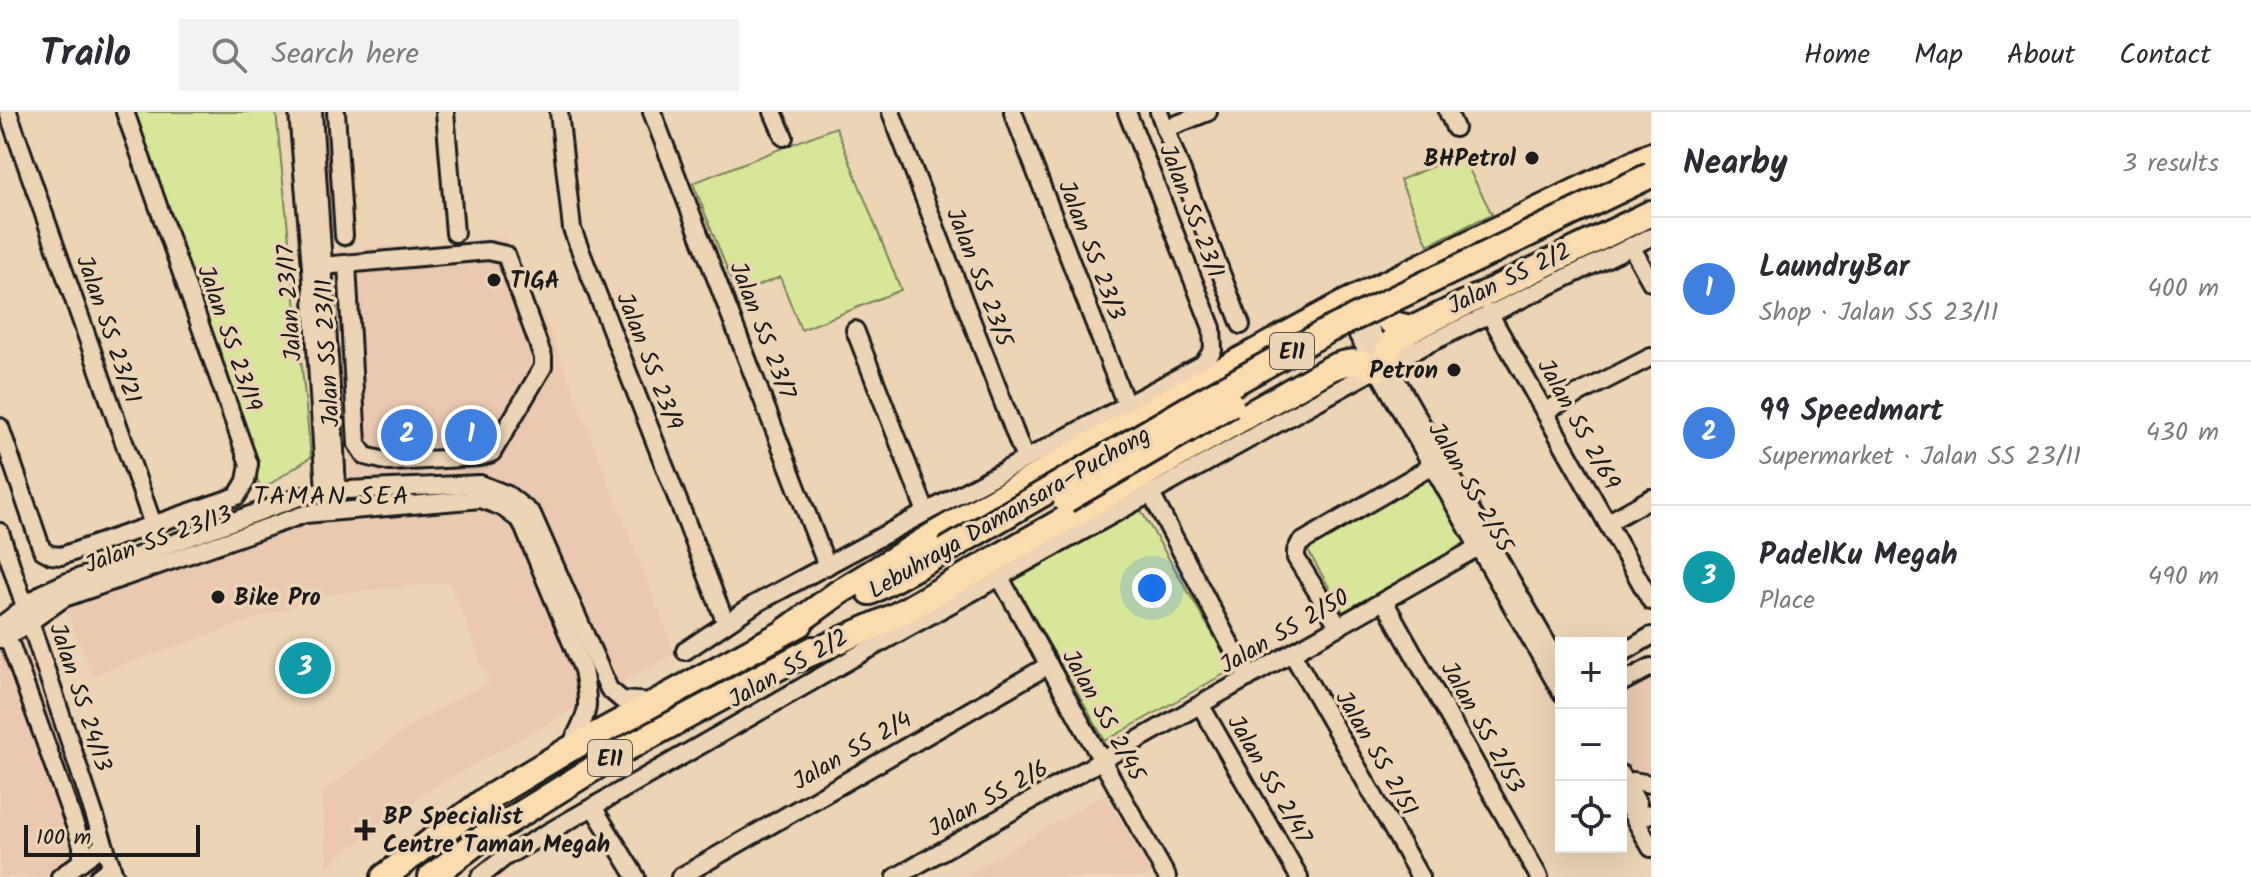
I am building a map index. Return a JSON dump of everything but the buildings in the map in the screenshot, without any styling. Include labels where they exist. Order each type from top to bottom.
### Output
[{"type":"highway","points":[[787,630],[838,593],[935,534],[1348,302],[1650,160]]},
{"type":"highway","name":"Lebuhraya Damansara–Puchong","points":[[431,877],[485,836],[620,752],[800,658],[948,558],[1191,407],[1327,331],[1650,160]]},
{"type":"highway","name":"Lebuhraya Damansara–Puchong","points":[[384,877],[485,800],[568,750],[787,630],[948,558],[1334,343],[1651,193]]},
{"type":"highway","points":[[800,658],[907,609],[1343,362],[1383,364],[1393,340],[1414,328],[1651,213]]},
{"type":"highway","points":[[1383,285],[1380,305],[1386,319],[1399,326],[1414,328]]},
{"type":"highway","points":[[1315,320],[1326,322],[1341,331],[1346,351],[1343,362]]},
{"type":"street","name":"Jalan SS 23/21","points":[[8,112],[163,555]]},
{"type":"street","name":"Jalan SS 23/19","points":[[125,112],[249,464],[246,481],[237,496],[153,525]]},
{"type":"street","name":"Jalan 23/17","points":[[298,112],[318,266]]},
{"type":"street","name":"Jalan 23/17","points":[[313,112],[318,266],[330,461],[336,498]]},
{"type":"street","points":[[336,112],[344,236]]},
{"type":"street","points":[[445,112],[455,233]]},
{"type":"street","name":"Jalan SS 23/9","points":[[559,112],[572,229],[725,621]]},
{"type":"street","name":"Jalan SS 23/7","points":[[652,112],[827,566]]},
{"type":"street","points":[[773,112],[784,137]]},
{"type":"street","name":"Jalan SS 23/5","points":[[891,112],[1025,459]]},
{"type":"street","name":"Jalan SS 23/3","points":[[1013,112],[1126,405]]},
{"type":"street","name":"Jalan SS 23/1","points":[[1126,405],[1203,364],[1213,350],[1212,328],[1127,112]]},
{"type":"street","points":[[1159,112],[1241,325]]},
{"type":"street","points":[[1165,129],[1208,112]]},
{"type":"street","points":[[1448,112],[1455,128]]},
{"type":"street","name":"Jalan SS 2/2","points":[[480,877],[505,857],[999,576],[1383,364],[1651,237]]},
{"type":"street","points":[[1631,246],[1651,282]]},
{"type":"street","name":"Jalan SS 23/11","points":[[318,266],[488,251],[506,255],[543,357],[543,367],[492,453],[480,457],[390,462],[365,456],[357,444],[347,264]]},
{"type":"street","name":"Jalan SS 2/55","points":[[1348,302],[1555,681]]},
{"type":"street","name":"Jalan SS 2/69","points":[[1489,313],[1651,601]]},
{"type":"street","points":[[855,330],[926,512]]},
{"type":"street","points":[[1545,411],[1651,357]]},
{"type":"street","name":"Jalan SS 2/55","points":[[1383,364],[1432,466],[1555,658]]},
{"type":"street","points":[[685,651],[725,621],[1126,405]]},
{"type":"street","points":[[0,427],[42,550],[61,556],[153,525]]},
{"type":"street","points":[[302,496],[330,461],[363,489]]},
{"type":"street","points":[[1339,627],[1296,558],[1300,543],[1432,466]]},
{"type":"street","name":"Jalan SS 23/13","points":[[28,614],[45,592],[318,511],[336,498],[363,489],[480,484],[508,495],[532,514],[609,689],[622,700],[658,702]]},
{"type":"street","points":[[1150,492],[1248,678]]},
{"type":"street","name":"Jalan SS 23/13","points":[[28,614],[302,496],[481,499],[502,507],[521,521],[583,670],[588,713],[568,750]]},
{"type":"street","points":[[1607,523],[1651,498]]},
{"type":"street","name":"Jalan SS 24/13","points":[[0,532],[104,845],[108,874]]},
{"type":"street","name":"Jalan SS 2/50","points":[[1103,762],[1483,544]]},
{"type":"street","name":"Jalan SS 2/45","points":[[999,576],[1166,877]]},
{"type":"street","points":[[2,632],[18,584],[45,592]]},
{"type":"street","name":"Jalan SS 2/53","points":[[1384,601],[1539,877]]},
{"type":"street","points":[[2,632],[28,614]]},
{"type":"street","points":[[2,632],[11,646],[82,845],[82,861]]},
{"type":"street","points":[[1627,650],[1651,636]]},
{"type":"street","name":"Jalan SS 2/51","points":[[1292,653],[1420,877]]},
{"type":"street","name":"Jalan SS 2/4","points":[[680,877],[1049,665]]},
{"type":"street","points":[[1627,680],[1651,667]]},
{"type":"street","name":"Jalan SS 2/47","points":[[1201,706],[1299,877]]},
{"type":"street","name":"Jalan SS 2/6","points":[[896,877],[1103,762]]},
{"type":"street","points":[[1627,783],[1651,784]]},
{"type":"street","points":[[1627,791],[1646,823],[1651,848]]},
{"type":"street","points":[[593,807],[636,877]]},
{"type":"street","points":[[60,877],[104,845]]},
{"type":"street","points":[[82,861],[99,862],[108,874]]},
{"type":"shaded area","points":[[505,239],[547,324],[675,653],[433,787],[328,865],[321,794],[419,720],[489,682],[450,582],[319,595],[93,675],[66,610],[307,524],[352,517],[336,250]]},
{"type":"shaded area","points":[[25,640],[109,877],[0,877],[0,648]]},
{"type":"shaded area","points":[[1651,653],[1651,806],[1627,764],[1627,667]]},
{"type":"shaded area","points":[[1105,794],[1152,873],[1145,877],[963,877]]},
{"type":"green space","points":[[134,112],[276,112],[311,457],[261,490]]},
{"type":"green space","points":[[836,127],[901,290],[801,330],[780,277],[737,294],[693,183]]},
{"type":"green space","points":[[1461,154],[1492,214],[1428,245],[1400,180]]},
{"type":"green space","points":[[1431,477],[1468,542],[1343,612],[1306,547]]},
{"type":"green space","points":[[1140,509],[1233,669],[1105,741],[1013,581]]},
{"type":"place","name":"BHPetrol","points":[[1532,158]]},
{"type":"place","name":"TIGA","points":[[494,280]]},
{"type":"place","name":"Petron","points":[[1454,370]]},
{"type":"place","name":"99 Speedmart","points":[[407,435]]},
{"type":"place","name":"LaundryBar","points":[[471,435]]},
{"type":"place","name":"Bike Pro","points":[[218,597]]},
{"type":"place","name":"PadelKu Megah","points":[[305,668]]},
{"type":"place","name":"BP Specialist Centre Taman Megah","points":[[365,830]]},
{"type":"district","name":"TAMAN SEA","points":[[332,495]]}]
